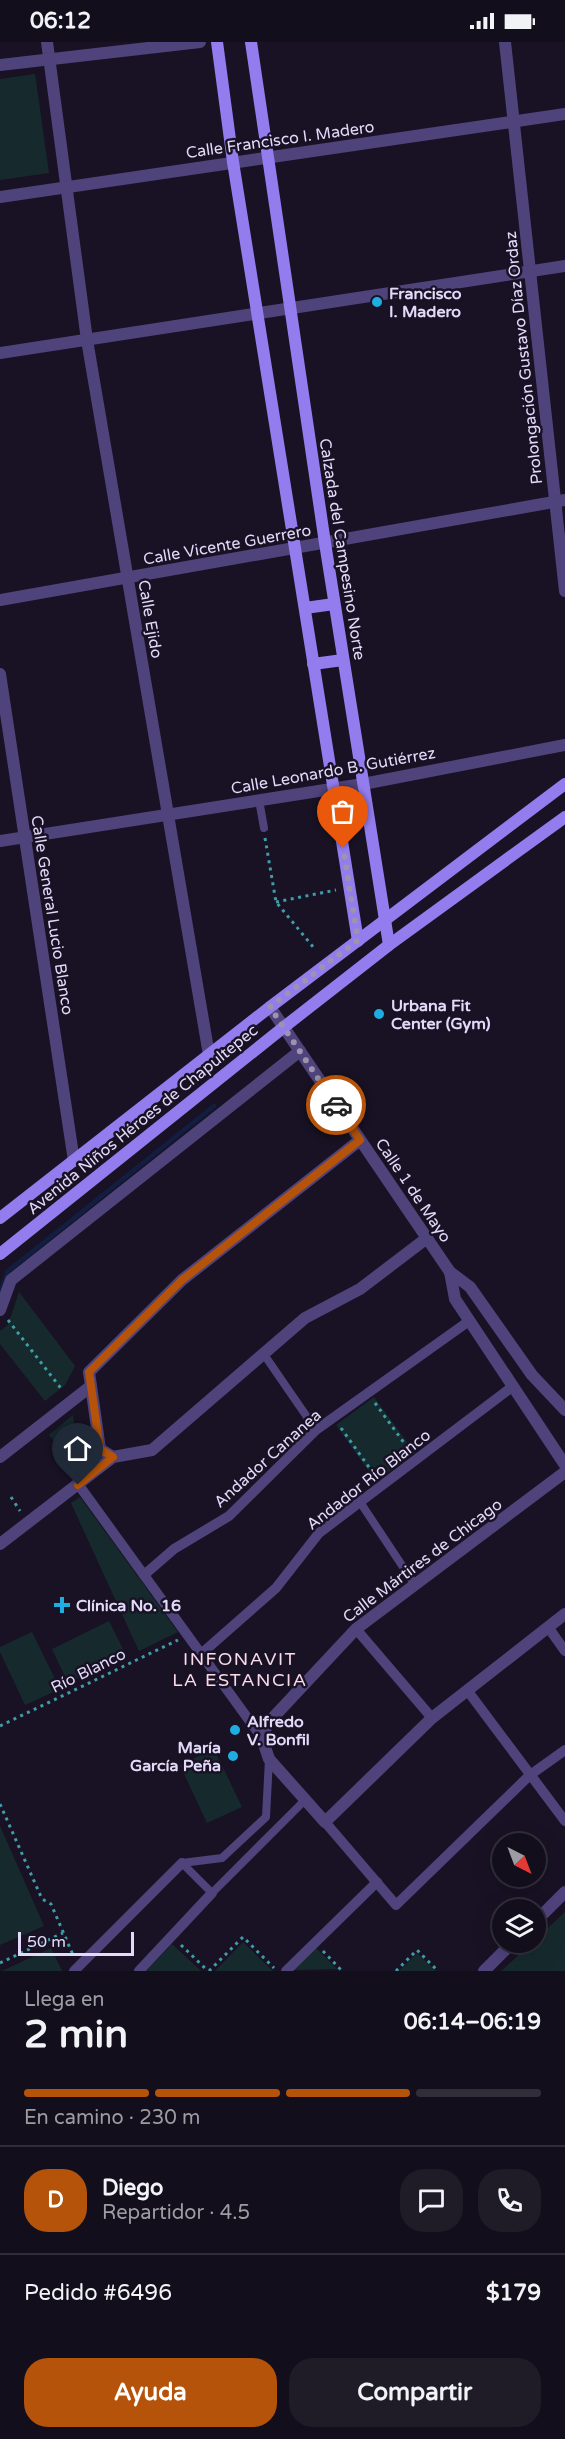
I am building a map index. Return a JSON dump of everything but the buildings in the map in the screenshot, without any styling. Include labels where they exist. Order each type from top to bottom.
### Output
[{"type":"main road","points":[[217,42],[233,162],[358,940]]},
{"type":"main road","name":"Calzada del Campesino Norte","points":[[251,42],[334,604],[389,945]]},
{"type":"main road","points":[[305,608],[334,604]]},
{"type":"main road","points":[[314,664],[343,660]]},
{"type":"main road","name":"Avenida Niños Héroes de Chapultepec","points":[[0,1218],[270,1007],[565,784]]},
{"type":"main road","name":"Avenida Niños Héroes de Chapultepec","points":[[0,1254],[389,945],[565,817]]},
{"type":"street","name":"Calle Ejido","points":[[47,42],[87,340],[209,1055]]},
{"type":"street","points":[[0,65],[200,42]]},
{"type":"street","name":"Prolongación Gustavo Díaz Ordaz","points":[[505,42],[530,272],[560,500],[565,591]]},
{"type":"street","name":"Calle Francisco I. Madero","points":[[0,197],[565,114]]},
{"type":"street","points":[[0,353],[565,266]]},
{"type":"street","name":"Calle Vicente Guerrero","points":[[0,600],[560,500]]},
{"type":"street","name":"Calle General Lucio Blanco","points":[[0,674],[74,1161]]},
{"type":"street","name":"Calle Leonardo B. Gutiérrez","points":[[0,841],[363,784],[565,745]]},
{"type":"street","name":"Calle 1 de Mayo","points":[[270,1007],[450,1272],[470,1287],[532,1375],[565,1410]]},
{"type":"street","points":[[0,1310],[10,1280],[300,1051]]},
{"type":"street","points":[[113,1457],[100,1449],[89,1372],[182,1280],[360,1140]]},
{"type":"street","points":[[0,1544],[113,1457],[152,1450],[305,1318],[360,1289],[427,1238]]},
{"type":"street","name":"Calle 1 de Mayo","points":[[450,1272],[455,1299],[468,1321],[565,1464]]},
{"type":"street","name":"Andador Cananea","points":[[144,1575],[174,1549],[229,1516],[316,1430],[468,1321]]},
{"type":"street","points":[[0,1457],[91,1386]]},
{"type":"street","name":"Andador Río Blanco","points":[[201,1654],[276,1588],[319,1533],[512,1388]]},
{"type":"street","name":"Calle Mártires de Chicago","points":[[262,1738],[268,1723],[356,1629],[565,1472]]},
{"type":"street","points":[[78,1485],[262,1738],[269,1759],[396,1905],[530,1775],[565,1750]]},
{"type":"street","points":[[325,1822],[432,1718],[565,1614]]},
{"type":"street","points":[[548,1627],[565,1651]]},
{"type":"street","points":[[356,1629],[432,1718]]},
{"type":"street","points":[[467,1690],[565,1821]]},
{"type":"street","points":[[76,1969],[182,1863]]},
{"type":"street","points":[[286,1971],[377,1882]]},
{"type":"street","points":[[546,1911],[565,1892]]},
{"type":"street","points":[[139,1971],[212,1893]]},
{"type":"street","points":[[484,1971],[502,1953]]},
{"type":"lane","points":[[260,800],[264,828]]},
{"type":"lane","points":[[263,1353],[316,1430]]},
{"type":"lane","points":[[360,1502],[415,1585]]},
{"type":"lane","points":[[182,1863],[222,1858],[266,1817],[269,1759]]},
{"type":"lane","points":[[182,1863],[212,1893],[305,1800]]},
{"type":"path","points":[[264,828],[276,902],[314,948]]},
{"type":"path","points":[[276,902],[350,887]]},
{"type":"path","points":[[0,1310],[71,1402]]},
{"type":"path","points":[[368,1393],[416,1460]]},
{"type":"path","points":[[333,1418],[382,1485]]},
{"type":"path","name":"Río Blanco","points":[[0,1726],[187,1635]]},
{"type":"path","points":[[0,1804],[42,1899],[51,1904],[76,1969]]},
{"type":"path","points":[[0,1962],[63,1933]]},
{"type":"path","points":[[172,1936],[208,1971],[243,1937],[278,1971]]},
{"type":"path","points":[[316,1943],[342,1971]]},
{"type":"path","points":[[396,1971],[417,1950],[438,1971]]},
{"type":"green space","points":[[35,74],[49,173],[0,180],[0,79]]},
{"type":"green space","points":[[19,1292],[75,1366],[65,1385],[45,1401],[0,1344],[0,1331],[8,1325]]},
{"type":"green space","points":[[374,1397],[415,1453],[376,1481],[336,1425]]},
{"type":"green space","points":[[73,1415],[79,1471],[49,1435]]},
{"type":"green space","points":[[80,1497],[178,1632],[139,1651],[71,1503]]},
{"type":"green space","points":[[109,1621],[126,1655],[68,1683],[52,1649]]},
{"type":"green space","points":[[32,1632],[60,1689],[25,1705],[0,1652],[0,1647]]},
{"type":"green space","points":[[214,1749],[242,1807],[207,1823],[180,1765]]},
{"type":"green space","points":[[0,1826],[44,1926],[0,1945]]},
{"type":"green space","points":[[565,1912],[565,1971],[501,1971],[521,1953],[546,1953],[546,1930]]},
{"type":"green space","points":[[243,1942],[273,1971],[215,1971]]},
{"type":"green space","points":[[172,1944],[201,1971],[146,1971]]},
{"type":"green space","points":[[51,1948],[62,1971],[2,1971]]},
{"type":"green space","points":[[316,1948],[337,1969],[293,1970]]},
{"type":"green space","points":[[417,1953],[436,1971],[399,1971]]},
{"type":"waterway","points":[[0,1292],[8,1271],[214,1106]]},
{"type":"way so far","points":[[336,1105],[270,1007],[358,940],[343,848]]},
{"type":"place","name":"Francisco I. Madero","points":[[377,302]]},
{"type":"place","name":"Urbana Fit Center (Gym)","points":[[379,1014]]},
{"type":"place","name":"Clínica No. 16","points":[[62,1605]]},
{"type":"place","name":"Alfredo V. Bonfil","points":[[235,1730]]},
{"type":"place","name":"María García Peña","points":[[233,1756]]},
{"type":"district","name":"INFONAVIT LA ESTANCIA","points":[[240,1669]]},
{"type":"route","points":[[78,1485],[113,1457],[100,1449],[89,1372],[182,1280],[360,1140],[336,1105]]}]
